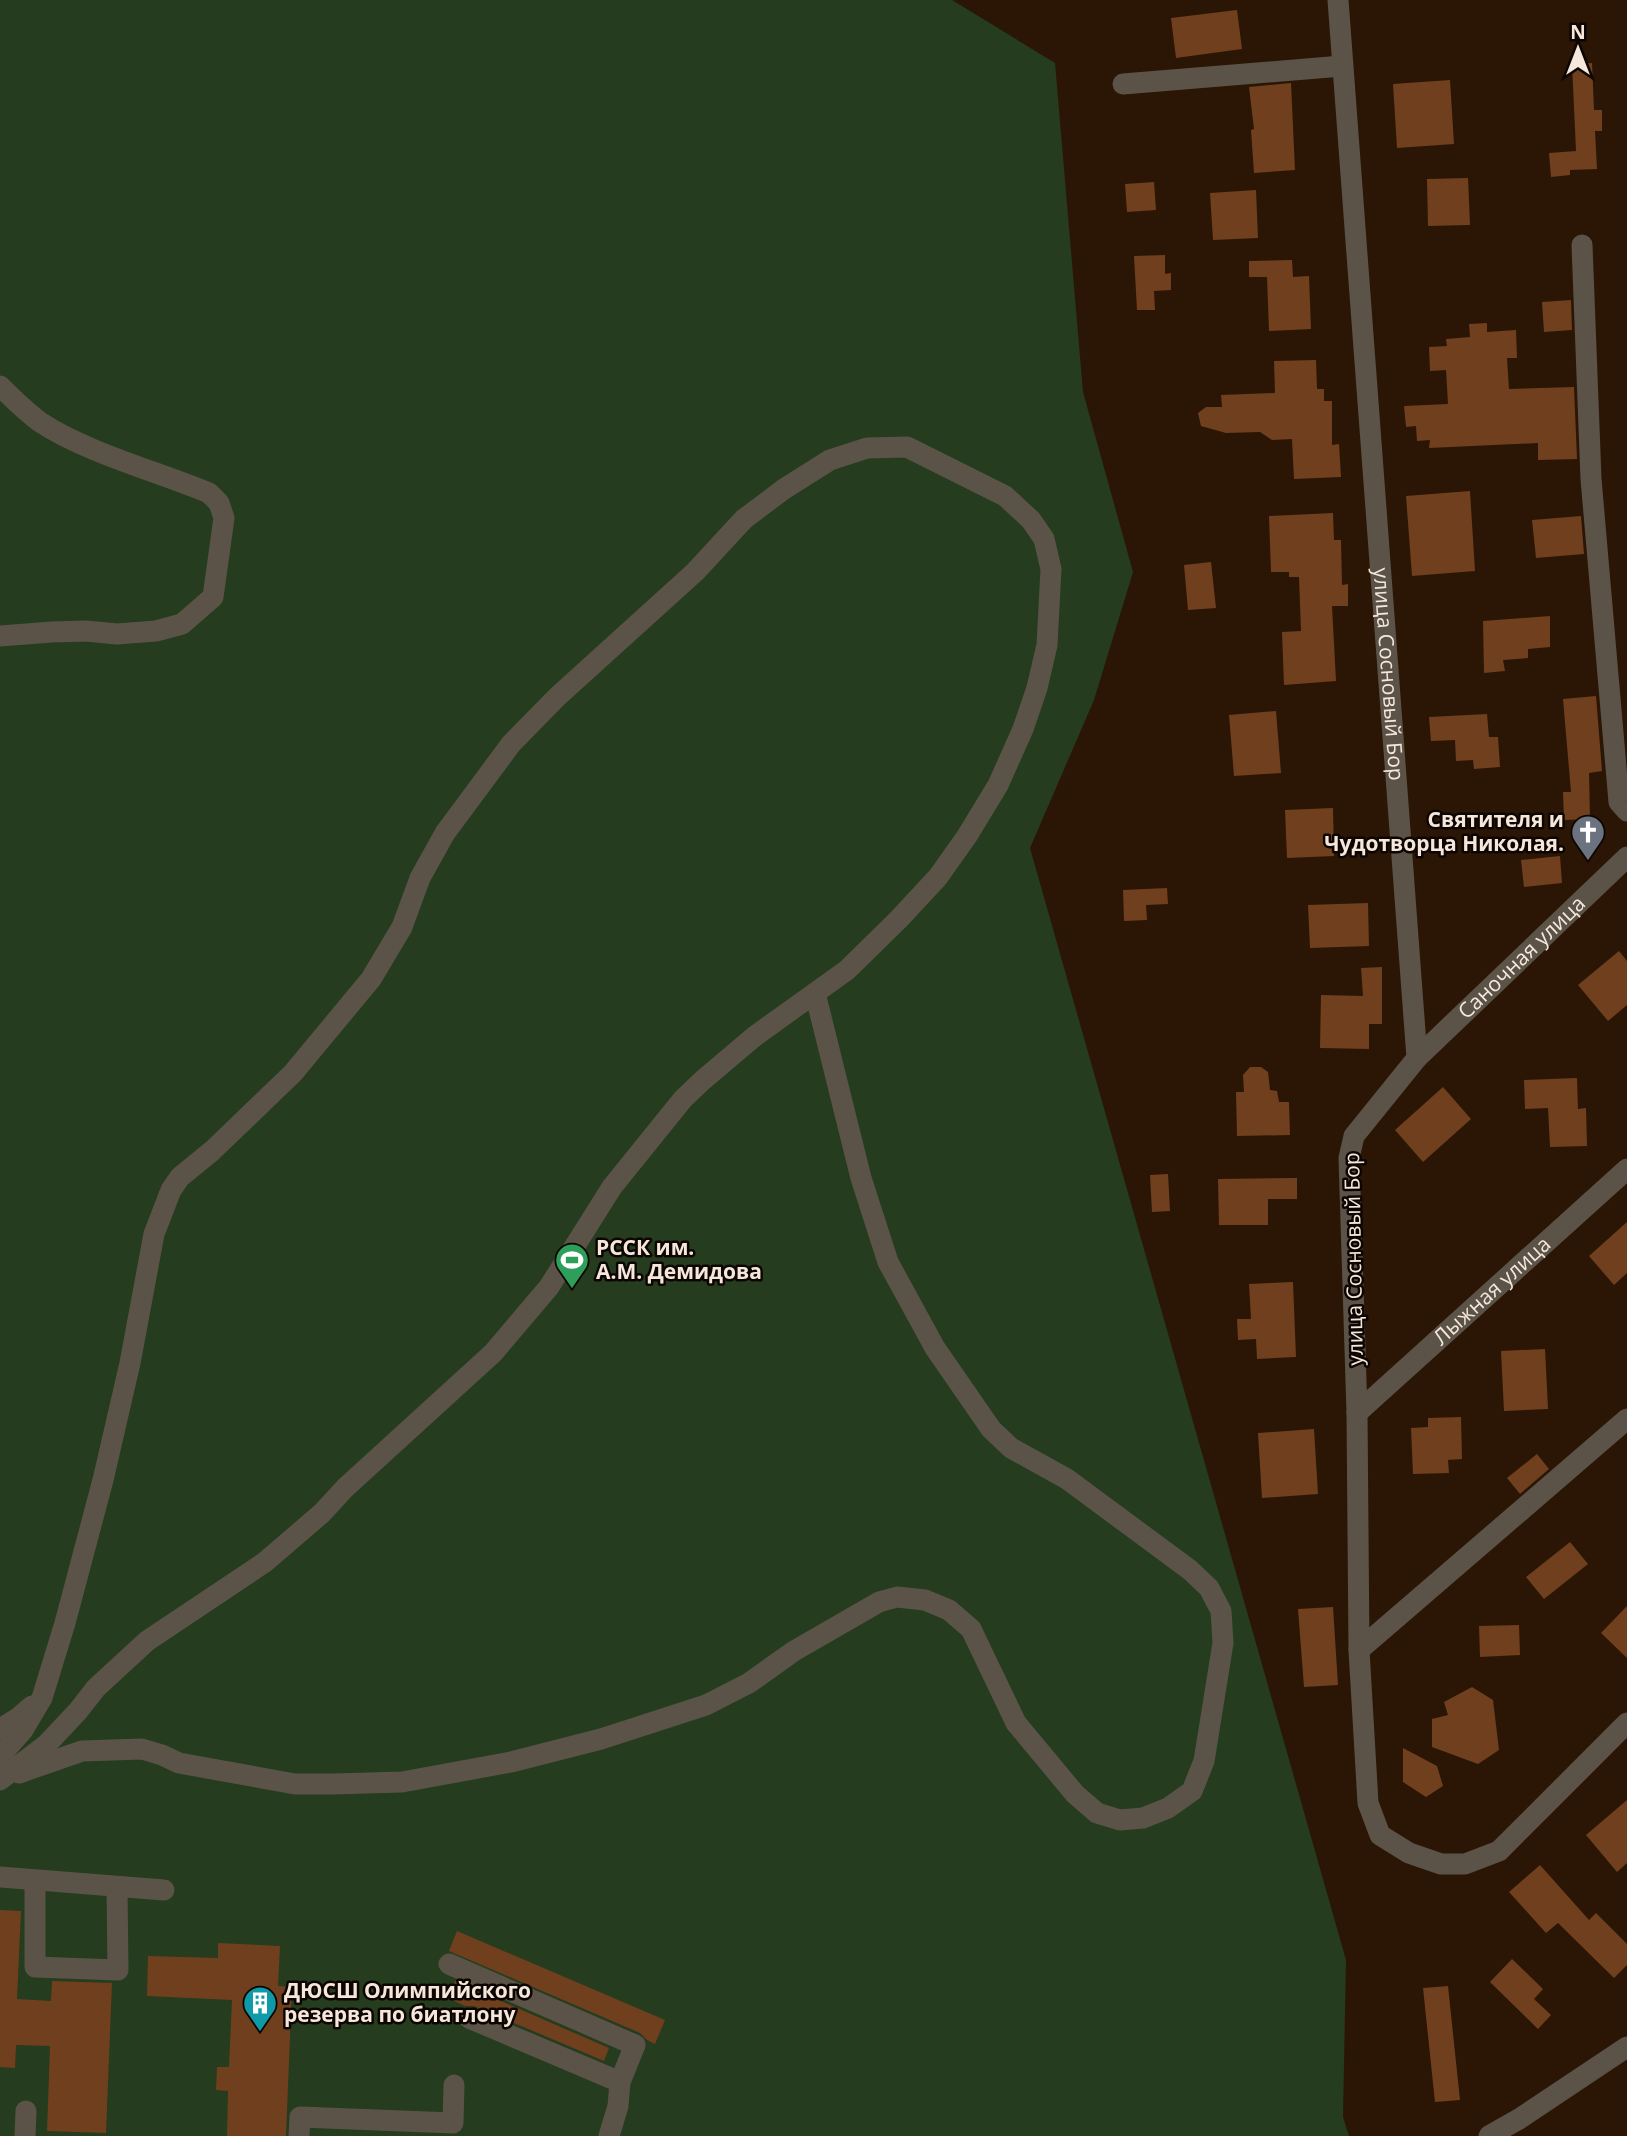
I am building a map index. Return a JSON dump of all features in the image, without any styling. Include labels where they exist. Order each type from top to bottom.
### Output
[{"type":"street","name":"улица Сосновый Бор","points":[[1338,0],[1417,1058],[1354,1136],[1349,1158],[1357,1413],[1359,1650],[1368,1803],[1380,1835],[1409,1853],[1441,1864],[1465,1864],[1499,1851],[1627,1723]]},
{"type":"street","points":[[1123,85],[1342,66]]},
{"type":"street","points":[[1582,245],[1591,479],[1619,802],[1627,811]]},
{"type":"street","points":[[0,386],[41,423],[69,438],[209,493],[219,503],[223,518],[213,597],[182,624],[156,631],[117,634],[86,631],[0,636]]},
{"type":"street","points":[[0,1756],[23,1730],[41,1698],[65,1623],[103,1480],[130,1363],[154,1234],[171,1189],[180,1177],[212,1151],[293,1073],[364,989],[402,927],[420,878],[445,833],[512,744],[557,697],[695,572],[744,519],[784,489],[830,460],[867,448],[907,447],[1005,496],[1031,520],[1044,539],[1051,569],[1047,645],[1037,688],[1023,729],[998,785],[938,877],[847,970],[755,1037],[703,1080],[684,1100],[612,1188],[549,1287],[493,1353],[345,1488],[322,1513],[265,1562],[147,1641],[96,1688],[47,1744],[0,1779]]},
{"type":"street","name":"Саночная улица","points":[[1417,1058],[1627,857]]},
{"type":"street","points":[[0,1779],[82,1751],[142,1749],[179,1763],[295,1784],[402,1783],[512,1762],[601,1739],[706,1705],[749,1683],[794,1651],[879,1602],[897,1597],[925,1600],[948,1610],[971,1629],[1016,1723],[1075,1794],[1097,1813],[1120,1820],[1143,1818],[1168,1808],[1192,1791],[1204,1761],[1223,1643],[1220,1611],[1209,1588],[1190,1570],[1067,1479],[1011,1448],[991,1429],[935,1348],[888,1262],[861,1178],[815,993]]},
{"type":"street","name":"Лыжная улица","points":[[1357,1413],[1627,1169]]},
{"type":"street","points":[[1359,1650],[1627,1419]]},
{"type":"street","points":[[0,1729],[41,1698]]},
{"type":"street","points":[[0,1877],[164,1890]]},
{"type":"street","points":[[36,1881],[35,1967],[118,1970],[117,1887]]},
{"type":"street","points":[[449,1964],[635,2045],[620,2082],[618,2106],[609,2136]]},
{"type":"street","points":[[469,2018],[620,2082]]},
{"type":"street","points":[[1489,2136],[1627,2047]]},
{"type":"street","points":[[299,2136],[300,2117],[453,2123],[454,2085]]},
{"type":"street","points":[[25,2136],[26,2111]]},
{"type":"green space","name":"РССК им. А.М. Демидова","points":[[0,0],[952,0],[1055,63],[1083,392],[1133,572],[1094,700],[1030,848],[1346,1960],[1343,2117],[1349,2136],[0,2136]]},
{"type":"building","points":[[1237,10],[1242,49],[1176,58],[1171,18]]},
{"type":"building","points":[[1592,63],[1594,110],[1602,110],[1602,131],[1595,131],[1597,169],[1570,170],[1570,175],[1551,177],[1549,153],[1576,151],[1572,64]]},
{"type":"building","points":[[1450,80],[1454,144],[1397,148],[1393,84]]},
{"type":"building","points":[[1291,83],[1295,170],[1254,173],[1251,130],[1254,129],[1249,87]]},
{"type":"building","points":[[1468,178],[1470,225],[1428,226],[1427,179]]},
{"type":"building","points":[[1154,182],[1156,210],[1127,212],[1125,184]]},
{"type":"building","points":[[1256,190],[1258,238],[1213,240],[1210,193]]},
{"type":"building","points":[[1165,255],[1165,274],[1171,273],[1171,290],[1154,291],[1155,310],[1137,310],[1134,256]]},
{"type":"building","points":[[1292,260],[1293,277],[1309,276],[1311,329],[1269,331],[1267,277],[1249,277],[1249,261]]},
{"type":"building","points":[[1571,300],[1572,330],[1544,332],[1542,302]]},
{"type":"building","points":[[1487,323],[1487,332],[1516,330],[1517,358],[1507,358],[1509,389],[1574,387],[1577,459],[1538,460],[1538,443],[1429,448],[1430,440],[1417,441],[1416,426],[1406,427],[1404,406],[1448,404],[1446,370],[1430,371],[1429,347],[1447,346],[1446,339],[1470,337],[1469,324]]},
{"type":"building","points":[[1316,360],[1317,389],[1324,389],[1324,401],[1332,401],[1332,445],[1339,444],[1341,477],[1294,479],[1292,439],[1272,440],[1260,432],[1226,433],[1201,426],[1198,413],[1206,407],[1222,407],[1221,395],[1275,393],[1274,361]]},
{"type":"building","points":[[1470,491],[1475,571],[1412,576],[1406,496]]},
{"type":"building","points":[[1333,513],[1334,540],[1341,540],[1342,585],[1348,584],[1348,606],[1332,606],[1336,681],[1284,685],[1282,632],[1301,631],[1299,577],[1289,577],[1289,572],[1271,572],[1269,516]]},
{"type":"building","points":[[1581,516],[1584,554],[1536,558],[1532,520]]},
{"type":"building","points":[[1211,562],[1216,608],[1188,610],[1184,565]]},
{"type":"building","points":[[1550,616],[1550,647],[1528,649],[1528,658],[1503,660],[1505,671],[1484,673],[1483,621]]},
{"type":"building","points":[[1596,696],[1602,771],[1589,773],[1590,819],[1564,820],[1563,792],[1571,792],[1563,699]]},
{"type":"building","points":[[1276,711],[1281,773],[1234,776],[1229,715]]},
{"type":"building","points":[[1487,714],[1489,737],[1498,737],[1500,767],[1474,769],[1473,760],[1456,761],[1455,740],[1431,741],[1429,717]]},
{"type":"building","points":[[1333,808],[1334,856],[1287,858],[1285,810]]},
{"type":"building","points":[[1560,856],[1562,883],[1524,887],[1521,860]]},
{"type":"building","points":[[1167,888],[1168,904],[1146,905],[1147,920],[1124,921],[1123,890]]},
{"type":"building","points":[[1368,903],[1369,946],[1310,948],[1308,905]]},
{"type":"building","points":[[1619,951],[1627,961],[1627,1005],[1608,1021],[1578,985]]},
{"type":"building","points":[[1382,967],[1382,1024],[1369,1024],[1369,1049],[1320,1048],[1321,995],[1363,996],[1361,968]]},
{"type":"building","points":[[1250,1067],[1261,1067],[1268,1072],[1270,1090],[1277,1091],[1279,1102],[1289,1102],[1290,1135],[1237,1136],[1236,1092],[1244,1092],[1243,1075]]},
{"type":"building","points":[[1577,1078],[1578,1109],[1586,1108],[1587,1146],[1550,1147],[1548,1108],[1525,1109],[1524,1080]]},
{"type":"building","points":[[1443,1087],[1471,1119],[1423,1162],[1395,1130]]},
{"type":"building","points":[[1168,1174],[1170,1211],[1152,1212],[1150,1175]]},
{"type":"building","points":[[1297,1178],[1297,1199],[1268,1199],[1268,1225],[1219,1225],[1218,1179]]},
{"type":"building","points":[[1627,1222],[1627,1273],[1614,1285],[1589,1256]]},
{"type":"building","points":[[1293,1282],[1296,1357],[1257,1359],[1256,1339],[1238,1340],[1237,1319],[1251,1319],[1249,1284]]},
{"type":"building","points":[[1545,1349],[1548,1409],[1504,1411],[1501,1351]]},
{"type":"building","points":[[1461,1417],[1462,1459],[1448,1460],[1449,1473],[1413,1474],[1411,1428],[1428,1427],[1428,1418]]},
{"type":"building","points":[[1314,1429],[1318,1494],[1262,1498],[1258,1433]]},
{"type":"building","points":[[1537,1454],[1549,1469],[1520,1494],[1507,1478]]},
{"type":"building","points":[[1570,1542],[1588,1564],[1544,1599],[1526,1577]]},
{"type":"building","points":[[1627,1606],[1627,1658],[1601,1633]]},
{"type":"building","points":[[1333,1607],[1338,1685],[1304,1687],[1298,1609]]},
{"type":"building","points":[[1519,1625],[1520,1655],[1480,1657],[1479,1626]]},
{"type":"building","points":[[1472,1687],[1493,1700],[1499,1750],[1478,1764],[1432,1747],[1432,1719],[1448,1715],[1444,1702]]},
{"type":"building","points":[[1403,1748],[1437,1766],[1443,1786],[1426,1797],[1403,1782]]},
{"type":"building","points":[[1627,1800],[1627,1863],[1617,1872],[1586,1835]]},
{"type":"building","points":[[1540,1865],[1589,1920],[1596,1913],[1627,1944],[1627,1965],[1614,1978],[1558,1923],[1546,1933],[1509,1892]]},
{"type":"building","points":[[0,1910],[21,1911],[17,1999],[51,2001],[52,1981],[112,1983],[106,2133],[47,2131],[50,2046],[16,2045],[15,2068],[0,2067]]},
{"type":"building","points":[[457,1931],[665,2020],[655,2044],[640,2033],[449,1951]]},
{"type":"building","name":"ДЮСШ Олимпийского резерва по биатлону","points":[[218,1943],[280,1946],[278,1986],[292,1987],[286,2136],[227,2136],[228,2091],[216,2090],[217,2067],[229,2067],[232,2000],[147,1996],[148,1956],[218,1958]]},
{"type":"building","points":[[1512,1959],[1543,1989],[1534,1999],[1551,2015],[1538,2029],[1490,1982]]},
{"type":"building","points":[[455,1981],[609,2048],[604,2061],[474,2006],[465,2006],[448,1998]]},
{"type":"building","points":[[1448,1986],[1460,2100],[1435,2102],[1423,1988]]},
{"type":"place","name":"Святителя и Чудотворца Николая.","points":[[1588,862]]},
{"type":"place","name":"РССК им. А.М. Демидова","points":[[572,1290]]},
{"type":"place","name":"ДЮСШ Олимпийского резерва по биатлону","points":[[260,2033]]}]
